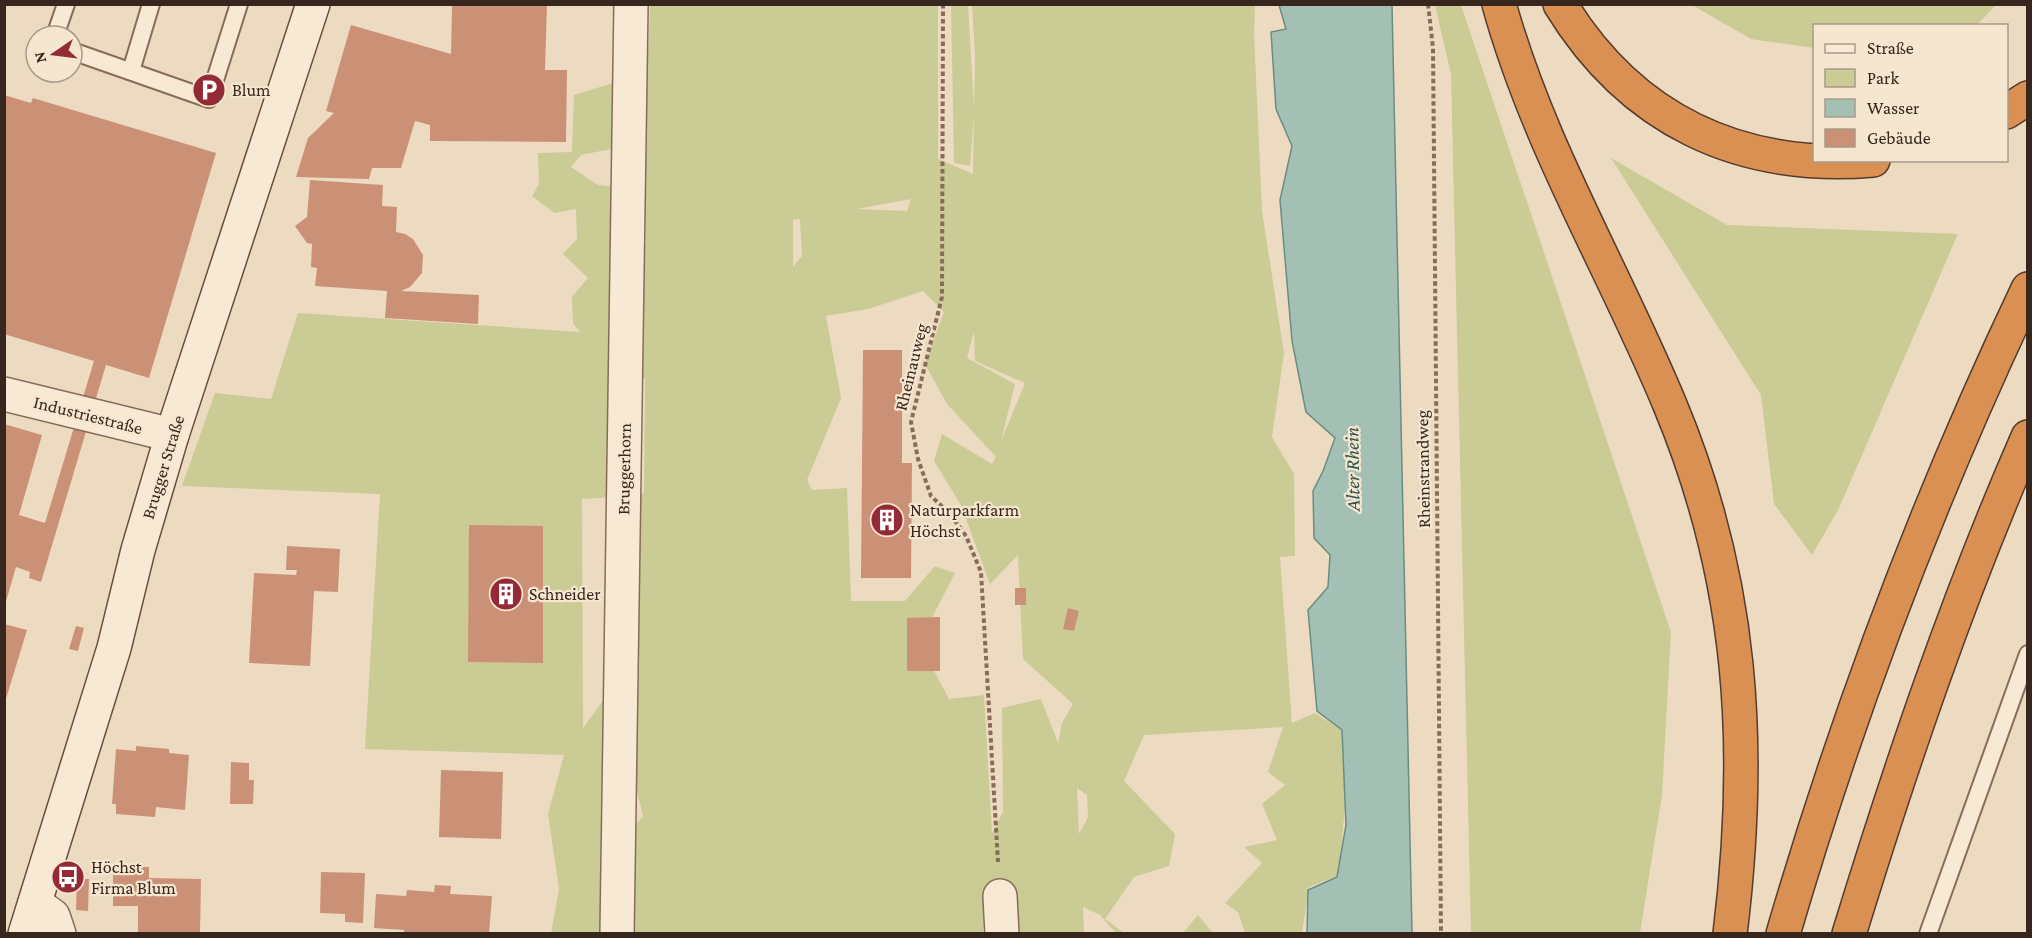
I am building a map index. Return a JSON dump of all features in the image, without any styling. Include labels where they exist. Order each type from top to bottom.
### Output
[{"type":"highway","points":[[1499,4],[1516,61],[1545,136],[1671,406],[1696,475],[1715,540],[1735,645],[1742,743],[1742,788],[1730,933]]},
{"type":"highway","points":[[1560,4],[1588,47],[1611,72],[1651,106],[1691,128],[1739,148],[1771,156],[1817,163],[1836,162]]},
{"type":"highway","points":[[2008,111],[2028,98]]},
{"type":"highway","points":[[1783,933],[1840,752],[1880,638],[1941,483],[2028,289]]},
{"type":"highway","points":[[1849,933],[1933,675],[1988,532],[2028,437]]},
{"type":"street","name":"Brugger Straße","points":[[30,918],[114,648],[138,550],[172,435],[314,4]]},
{"type":"street","name":"Bruggerhorn","points":[[617,933],[631,4]]},
{"type":"street","name":"Industriestraße","points":[[4,394],[172,435]]},
{"type":"street","points":[[1000,896],[1002,933]]},
{"type":"street","points":[[30,918],[53,916],[59,933]]},
{"type":"lane","points":[[59,24],[66,4]]},
{"type":"lane","points":[[131,71],[151,4]]},
{"type":"lane","points":[[84,55],[209,99],[238,4]]},
{"type":"lane","points":[[1928,933],[2028,654]]},
{"type":"path","name":"Rheinauweg","points":[[943,4],[942,297],[911,422],[918,459],[931,496],[950,514],[966,536],[981,572],[1000,896]]},
{"type":"path","name":"Rheinstrandweg","points":[[1428,4],[1432,48],[1441,933]]},
{"type":"green space","points":[[650,5],[938,5],[938,159],[973,174],[974,114],[970,166],[954,163],[951,5],[968,5],[974,107],[975,56],[972,5],[1255,5],[1254,34],[1262,211],[1284,353],[1272,437],[1294,474],[1295,556],[1280,557],[1292,723],[1315,713],[1346,733],[1345,806],[1339,875],[1309,887],[1302,933],[1245,933],[1238,912],[1225,903],[1262,863],[1244,847],[1277,840],[1262,804],[1285,785],[1268,772],[1283,727],[1144,735],[1124,781],[1175,834],[1169,866],[1134,877],[1105,919],[1124,933],[1116,933],[1100,915],[1083,907],[1084,933],[1010,933],[1006,879],[987,883],[983,933],[551,933],[559,889],[548,814],[564,755],[365,749],[380,494],[182,486],[215,393],[271,399],[298,313],[580,332],[573,323],[572,297],[588,278],[563,254],[577,239],[576,209],[554,213],[532,196],[539,184],[538,153],[572,152],[574,95],[610,84],[647,84]],"holes":[[[647,136],[646,172],[644,171],[624,188],[598,185],[571,167],[581,155],[626,146]],[[911,199],[907,211],[857,209]],[[800,219],[802,256],[793,267],[793,220]],[[646,220],[646,243],[639,245],[641,221]],[[923,291],[944,312],[925,364],[947,404],[996,457],[992,464],[942,434],[934,461],[961,505],[990,584],[1018,555],[1023,659],[1073,704],[1062,723],[1058,743],[1041,699],[1002,708],[1003,812],[992,833],[984,695],[949,699],[919,643],[955,573],[935,566],[905,601],[851,601],[847,488],[812,490],[807,480],[841,398],[826,316],[868,309]],[[974,332],[975,361],[1025,383],[1001,441],[1015,384],[967,358]],[[638,379],[645,379],[644,493],[632,496],[619,679],[583,728],[582,499],[614,497]],[[627,750],[643,816],[610,854]],[[1077,788],[1087,795],[1088,817],[1079,834]]]},
{"type":"green space","points":[[1435,5],[1461,5],[1671,632],[1662,795],[1640,933],[1471,933],[1451,74]]},
{"type":"green space","points":[[1692,5],[1996,5],[1978,24],[1813,24],[1813,48],[1751,39]]},
{"type":"green space","points":[[1611,158],[1727,225],[1958,234],[1839,508],[1812,555],[1774,504],[1761,395]]},
{"type":"green space","points":[[1198,915],[1213,933],[1183,933]]},
{"type":"water","name":"Alter Rhein","points":[[1279,5],[1392,5],[1412,933],[1307,933],[1308,890],[1337,877],[1346,825],[1342,730],[1317,711],[1308,610],[1328,587],[1330,555],[1314,538],[1313,491],[1335,438],[1306,412],[1292,341],[1280,200],[1292,146],[1276,109],[1271,32],[1286,29]]},
{"type":"building","points":[[547,4],[545,70],[567,70],[566,142],[430,141],[430,125],[415,121],[401,168],[372,168],[369,179],[296,177],[308,138],[334,113],[326,111],[351,25],[451,54],[452,6]]},
{"type":"building","points":[[4,95],[31,103],[33,98],[216,153],[149,378],[106,365],[41,582],[29,578],[30,572],[16,567],[5,605],[4,424],[42,435],[19,515],[45,523],[94,361],[4,334]]},
{"type":"building","points":[[310,180],[383,185],[382,206],[397,207],[396,232],[413,239],[423,255],[422,273],[410,287],[401,291],[479,295],[478,324],[385,318],[387,291],[315,286],[317,268],[311,267],[312,244],[307,243],[295,226],[307,217]]},
{"type":"building","name":"Naturparkfarm Höchst","points":[[863,350],[902,350],[902,463],[912,463],[911,578],[861,578]]},
{"type":"building","name":"Schneider","points":[[469,525],[543,526],[543,663],[468,662]]},
{"type":"building","points":[[287,546],[340,549],[338,592],[314,591],[310,666],[249,663],[254,573],[296,575],[297,570],[286,570]]},
{"type":"building","points":[[1015,588],[1026,588],[1026,605],[1015,605]]},
{"type":"building","points":[[1068,608],[1079,611],[1074,631],[1063,629]]},
{"type":"building","points":[[940,617],[940,671],[907,671],[907,618]]},
{"type":"building","points":[[4,624],[27,630],[5,702],[4,702]]},
{"type":"building","points":[[76,626],[84,628],[78,651],[69,649]]},
{"type":"building","points":[[136,746],[169,749],[169,753],[189,755],[185,810],[156,807],[155,817],[116,814],[116,804],[112,804],[116,749],[136,751]]},
{"type":"building","points":[[231,762],[249,763],[249,780],[254,780],[253,804],[230,804]]},
{"type":"building","points":[[441,770],[503,772],[501,839],[439,837]]},
{"type":"building","points":[[113,867],[149,867],[149,878],[201,879],[200,934],[138,934],[138,906],[113,906]]},
{"type":"building","points":[[321,872],[365,873],[363,923],[345,922],[345,914],[320,913]]},
{"type":"building","points":[[77,879],[89,879],[88,911],[76,910]]},
{"type":"building","points":[[435,885],[451,886],[450,894],[492,896],[489,934],[404,934],[404,930],[374,928],[376,894],[406,896],[407,890],[434,892]]},
{"type":"place","name":"Blum","points":[[209,90]]},
{"type":"place","name":"Naturparkfarm Höchst","points":[[887,520]]},
{"type":"place","name":"Schneider","points":[[506,594]]},
{"type":"place","name":"Höchst Firma Blum","points":[[68,877]]}]
